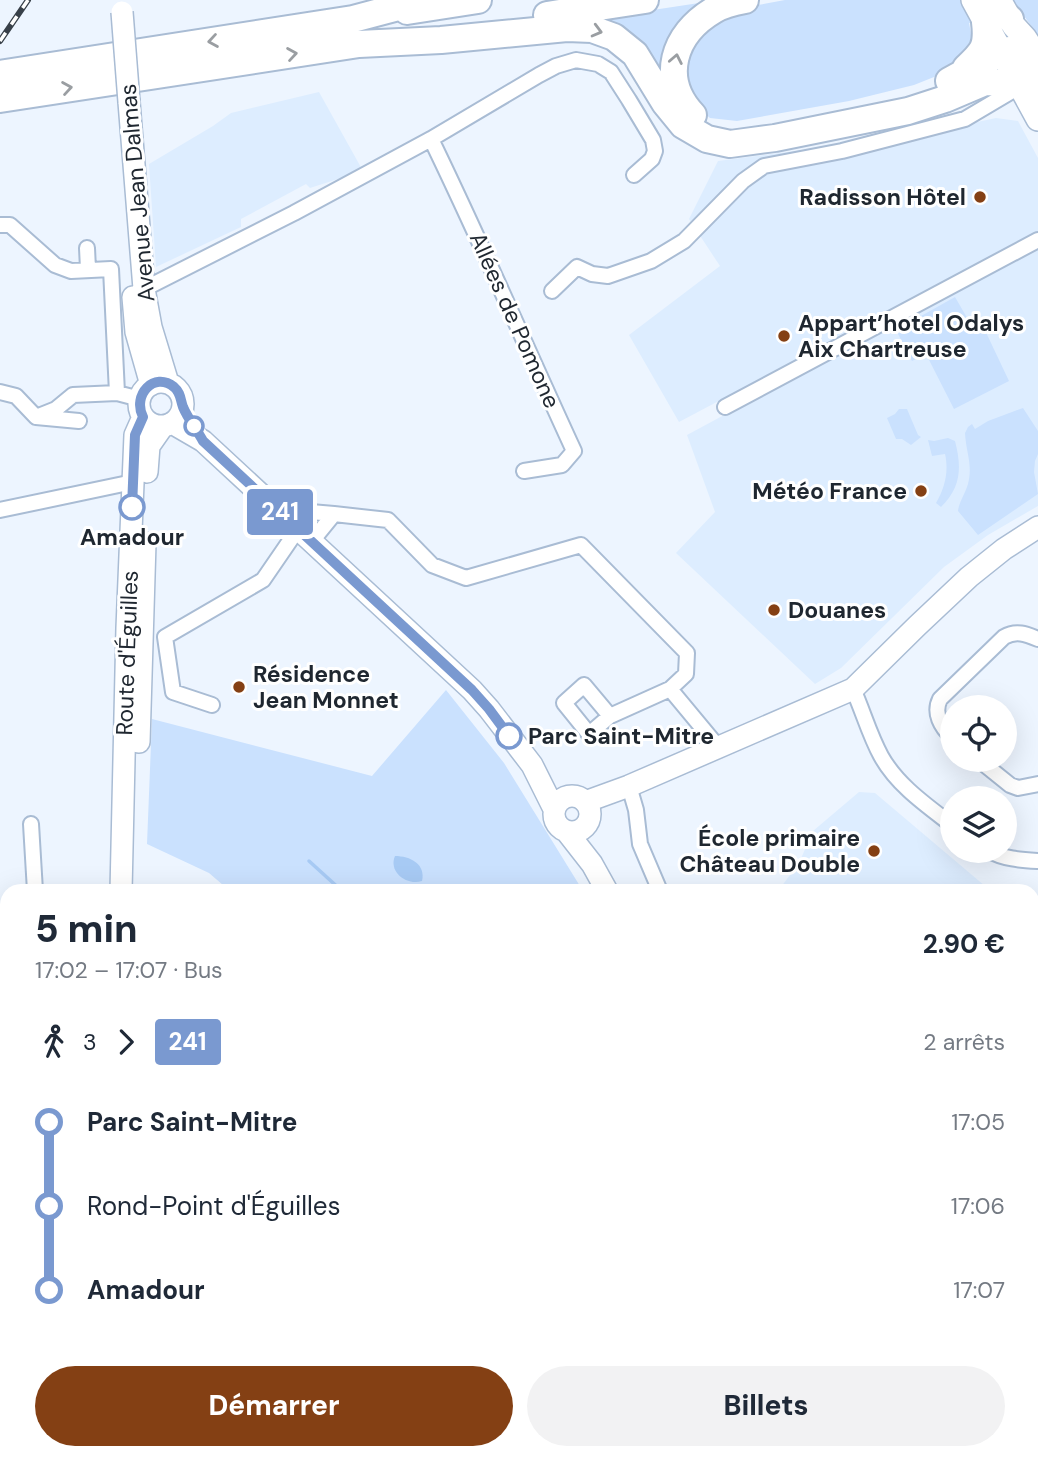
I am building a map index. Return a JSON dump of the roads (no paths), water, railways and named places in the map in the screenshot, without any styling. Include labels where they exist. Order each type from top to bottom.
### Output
[{"type":"highway","points":[[356,32],[425,0]]},
{"type":"highway","points":[[0,99],[356,32],[478,0]]},
{"type":"highway","points":[[0,74],[645,0]]},
{"type":"highway","points":[[356,32],[441,40],[567,28],[604,32],[635,54],[665,103],[683,125],[707,139],[730,144],[775,138],[908,111],[985,82],[1029,85],[1020,52],[1009,50],[927,92],[760,129],[740,131],[712,127],[685,107],[675,85],[676,54],[686,34],[702,19],[727,4],[745,0]]},
{"type":"highway","points":[[958,77],[982,52],[992,8]]},
{"type":"main road","points":[[992,8],[1002,52]]},
{"type":"main road","points":[[992,8],[1030,44],[1038,58]]},
{"type":"main road","points":[[1029,85],[1038,118]]},
{"type":"street","name":"Avenue Jean Dalmas","points":[[117,7],[139,297],[151,327],[150,396]]},
{"type":"street","points":[[139,297],[431,139],[539,75],[576,60],[598,64],[611,72],[653,140],[652,159],[634,175]]},
{"type":"street","points":[[552,291],[577,267],[592,274],[608,276],[651,261],[684,241],[743,181],[764,166],[842,151],[965,119],[1029,85]]},
{"type":"street","name":"Allées de Pomone","points":[[431,139],[574,451],[562,465],[524,471]]},
{"type":"street","points":[[0,225],[10,225],[55,265],[71,271],[111,269],[117,393]]},
{"type":"street","points":[[725,407],[1038,240]]},
{"type":"street","points":[[87,247],[88,269]]},
{"type":"street","points":[[36,417],[55,409],[73,395],[117,393],[150,396],[176,388],[181,397],[173,418]]},
{"type":"street","points":[[0,392],[16,396],[36,417],[79,421]]},
{"type":"street","points":[[150,396],[149,422],[173,418],[203,441],[472,690],[531,765],[577,809],[592,864]]},
{"type":"street","name":"Route d'Éguilles","points":[[121,884],[135,435],[150,396]]},
{"type":"street","name":"Route d'Éguilles","points":[[134,884],[147,452],[173,418]]},
{"type":"street","points":[[0,510],[133,482]]},
{"type":"street","points":[[276,509],[388,520],[432,565],[466,578],[581,545],[687,653],[686,674],[670,689],[610,716]]},
{"type":"street","points":[[212,705],[173,692],[165,637],[263,580],[305,535],[334,514]]},
{"type":"street","points":[[603,884],[592,864],[567,832],[557,826],[553,815],[577,809],[853,689],[969,577],[1004,549],[1028,540],[1038,527]]},
{"type":"street","points":[[944,695],[1004,637],[1019,633],[1038,639]]},
{"type":"street","points":[[670,689],[719,748]]},
{"type":"street","points":[[853,689],[876,745],[891,771],[940,816]]},
{"type":"street","points":[[940,699],[936,707],[940,722]]},
{"type":"street","points":[[994,772],[1018,788],[1038,784]]},
{"type":"street","points":[[622,789],[636,810],[640,844],[657,884]]},
{"type":"street","points":[[30,824],[34,884]]},
{"type":"street","points":[[1017,859],[1038,862]]},
{"type":"waterway","points":[[309,861],[334,884]]},
{"type":"railway","points":[[0,41],[28,0]]},
{"type":"place","name":"Radisson Hôtel","points":[[980,197]]},
{"type":"place","name":"Appart’hotel Odalys Aix Chartreuse","points":[[784,336]]},
{"type":"place","name":"Météo France","points":[[921,491]]},
{"type":"place","name":"Amadour","points":[[132,507]]},
{"type":"place","name":"Douanes","points":[[774,610]]},
{"type":"place","name":"Résidence Jean Monnet","points":[[239,687]]},
{"type":"place","name":"Parc Saint-Mitre","points":[[509,736]]},
{"type":"place","name":"École primaire Château Double","points":[[874,851]]}]
